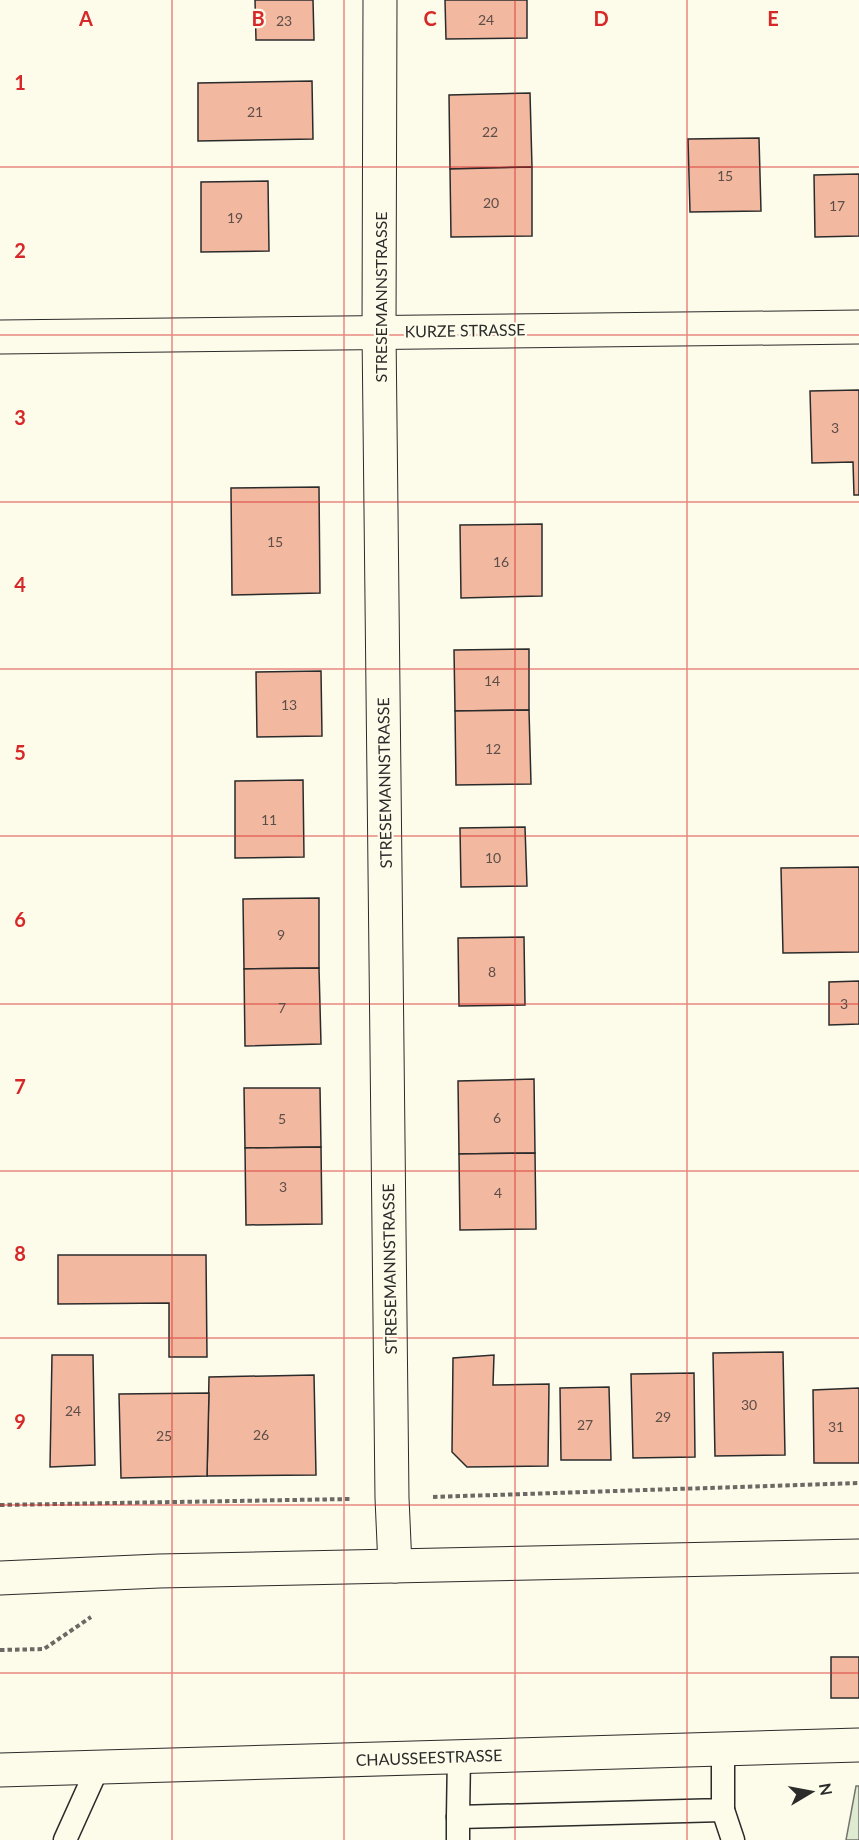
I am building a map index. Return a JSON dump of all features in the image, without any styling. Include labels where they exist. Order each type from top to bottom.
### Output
[{"type":"street","name":"STRESEMANNSTRASSE","points":[[380,0],[379,331],[392,1498],[395,1566]]},
{"type":"street","name":"KURZE STRASSE","points":[[0,337],[859,327]]},
{"type":"street","points":[[0,1578],[159,1571],[859,1556]]},
{"type":"street","name":"CHAUSSEESTRASSE","points":[[0,1770],[859,1745]]},
{"type":"lane","points":[[723,1749],[723,1810],[733,1840]]},
{"type":"lane","points":[[458,1840],[459,1755]]},
{"type":"lane","points":[[65,1840],[98,1767]]},
{"type":"lane","points":[[458,1817],[723,1810]]},
{"type":"path","points":[[424,1497],[859,1483]]},
{"type":"path","points":[[0,1505],[357,1499]]},
{"type":"green space","points":[[856,1786],[859,1786],[859,1840],[846,1840]]},
{"type":"building","points":[[255,0],[313,0],[314,40],[256,40]]},
{"type":"building","points":[[445,0],[527,0],[527,38],[446,39]]},
{"type":"building","points":[[312,81],[313,139],[198,141],[198,83]]},
{"type":"building","points":[[530,93],[532,167],[450,169],[449,95]]},
{"type":"building","points":[[759,138],[761,211],[690,212],[688,139]]},
{"type":"building","points":[[532,167],[532,236],[451,237],[450,169]]},
{"type":"building","points":[[859,174],[859,236],[815,237],[814,175]]},
{"type":"building","points":[[268,181],[269,251],[201,252],[201,182]]},
{"type":"building","points":[[859,390],[859,495],[854,495],[853,462],[812,463],[810,391]]},
{"type":"building","points":[[319,487],[320,593],[232,595],[231,488]]},
{"type":"building","points":[[542,524],[542,596],[461,598],[460,525]]},
{"type":"building","points":[[529,649],[529,710],[455,711],[454,650]]},
{"type":"building","points":[[321,671],[322,736],[257,737],[256,672]]},
{"type":"building","points":[[529,710],[531,784],[456,785],[455,711]]},
{"type":"building","points":[[303,780],[304,857],[235,858],[235,781]]},
{"type":"building","points":[[525,827],[527,886],[461,887],[460,828]]},
{"type":"building","points":[[859,867],[859,952],[783,953],[781,868]]},
{"type":"building","points":[[319,898],[319,968],[244,969],[243,899]]},
{"type":"building","points":[[524,937],[525,1005],[459,1006],[458,938]]},
{"type":"building","points":[[319,968],[321,1044],[245,1046],[244,969]]},
{"type":"building","points":[[859,981],[859,1024],[829,1025],[829,982]]},
{"type":"building","points":[[534,1079],[535,1153],[459,1154],[458,1081]]},
{"type":"building","points":[[244,1088],[320,1088],[321,1147],[245,1148]]},
{"type":"building","points":[[321,1147],[322,1224],[246,1225],[245,1148]]},
{"type":"building","points":[[535,1153],[536,1229],[460,1230],[459,1154]]},
{"type":"building","points":[[58,1255],[206,1255],[207,1357],[169,1357],[169,1303],[58,1304]]},
{"type":"building","points":[[783,1352],[785,1455],[715,1456],[713,1353]]},
{"type":"building","points":[[52,1355],[93,1355],[95,1465],[50,1467]]},
{"type":"building","points":[[494,1355],[493,1385],[549,1384],[548,1466],[467,1467],[452,1452],[453,1358]]},
{"type":"building","points":[[694,1373],[695,1457],[633,1458],[631,1374]]},
{"type":"building","points":[[314,1375],[316,1475],[207,1476],[209,1377]]},
{"type":"building","points":[[609,1387],[611,1460],[561,1460],[560,1388]]},
{"type":"building","points":[[859,1388],[859,1463],[814,1463],[813,1390]]},
{"type":"building","points":[[209,1393],[207,1476],[121,1478],[119,1394]]},
{"type":"building","points":[[831,1657],[859,1657],[859,1698],[831,1698]]}]
